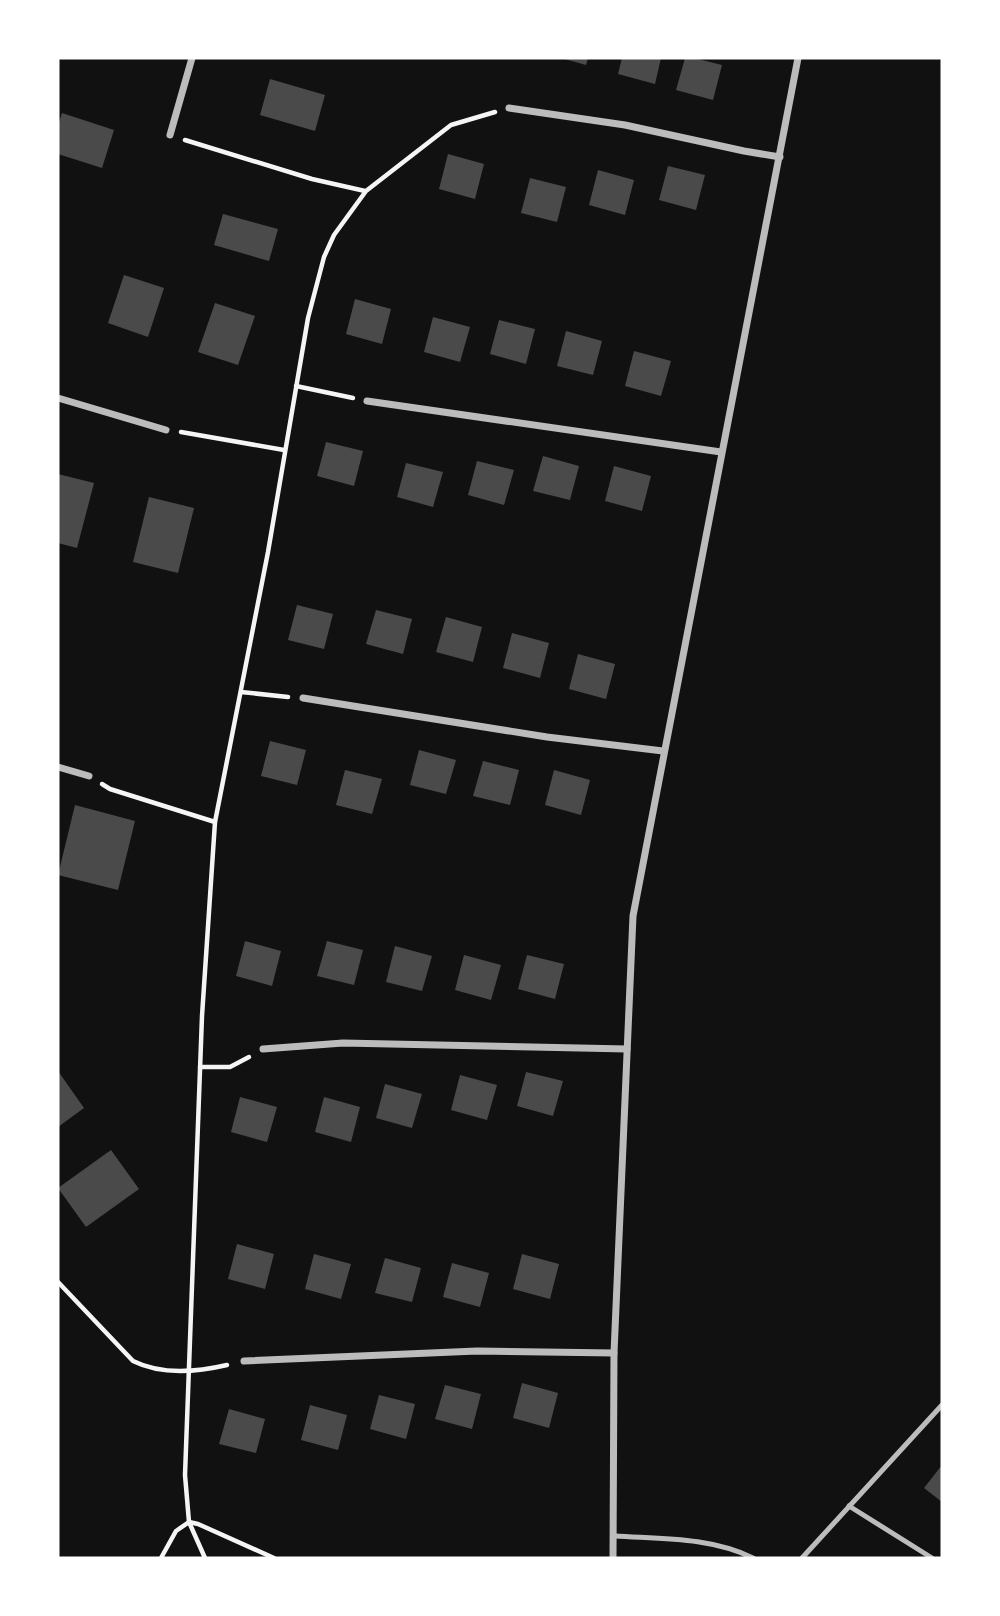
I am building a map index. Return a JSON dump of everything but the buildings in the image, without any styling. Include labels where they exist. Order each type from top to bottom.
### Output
[{"type":"street","points":[[170,135],[192,58]]},
{"type":"street","points":[[613,1558],[614,1353],[633,916],[798,58]]},
{"type":"street","points":[[509,108],[625,125],[779,157]]},
{"type":"street","points":[[58,398],[166,430]]},
{"type":"street","points":[[367,401],[721,452]]},
{"type":"street","points":[[303,698],[547,737],[663,751]]},
{"type":"street","points":[[58,767],[89,776]]},
{"type":"street","points":[[263,1049],[343,1043],[627,1049]]},
{"type":"street","points":[[244,1361],[477,1352],[614,1353]]},
{"type":"lane","points":[[802,1558],[942,1405]]},
{"type":"lane","points":[[849,1506],[932,1558]]},
{"type":"lane","points":[[615,1536],[699,1541],[738,1551],[753,1558]]},
{"type":"path","points":[[205,1558],[189,1522],[185,1475],[200,1067],[215,822],[309,318],[324,257],[334,234],[366,191],[451,125],[509,108]]},
{"type":"path","points":[[170,135],[312,179],[366,191]]},
{"type":"path","points":[[296,386],[367,401]]},
{"type":"path","points":[[166,430],[284,450]]},
{"type":"path","points":[[241,692],[303,698]]},
{"type":"path","points":[[89,776],[110,789],[215,822]]},
{"type":"path","points":[[200,1067],[230,1067],[263,1049]]},
{"type":"path","points":[[58,1282],[132,1361],[144,1366],[188,1371],[244,1361]]},
{"type":"path","points":[[161,1558],[176,1531],[189,1522],[274,1558]]}]
